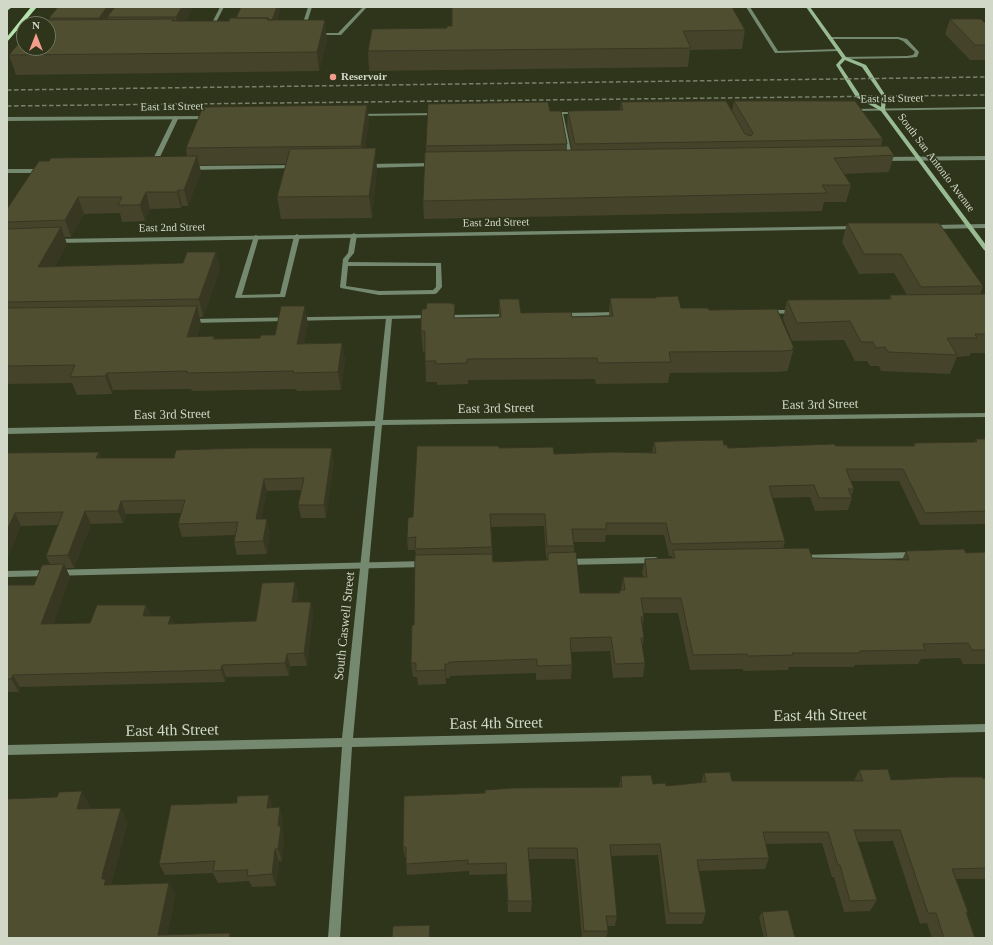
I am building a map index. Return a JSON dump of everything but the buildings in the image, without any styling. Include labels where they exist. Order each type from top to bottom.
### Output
[{"type":"main road","points":[[7,40],[34,7]]},
{"type":"main road","points":[[808,7],[844,58],[864,66],[884,96],[883,110],[858,96],[838,65],[844,58]]},
{"type":"main road","name":"South San Antonio Avenue","points":[[883,110],[986,249]]},
{"type":"street","points":[[216,34],[208,34],[222,7]]},
{"type":"street","points":[[310,7],[301,34],[339,34],[365,7]]},
{"type":"street","points":[[748,7],[776,52],[838,50]]},
{"type":"street","points":[[830,38],[898,38],[905,40],[917,52],[915,56],[907,57],[844,58]]},
{"type":"street","name":"East 1st Street","points":[[847,110],[986,108]]},
{"type":"street","points":[[546,113],[585,113]]},
{"type":"street","points":[[561,113],[571,163]]},
{"type":"street","points":[[349,115],[443,114]]},
{"type":"street","points":[[156,159],[176,117]]},
{"type":"street","name":"East 1st Street","points":[[7,119],[215,117]]},
{"type":"street","points":[[873,159],[986,158]]},
{"type":"street","points":[[564,163],[579,163]]},
{"type":"street","points":[[358,166],[438,165]]},
{"type":"street","points":[[183,168],[302,167]]},
{"type":"street","points":[[7,171],[47,170]]},
{"type":"street","points":[[923,227],[986,226]]},
{"type":"street","name":"East 2nd Street","points":[[46,241],[860,228]]},
{"type":"street","points":[[345,264],[439,264],[439,287],[435,292],[379,293],[342,287],[345,264],[346,259],[351,253],[354,235]]},
{"type":"street","points":[[256,237],[238,297],[283,296],[297,236]]},
{"type":"street","points":[[763,312],[803,312]]},
{"type":"street","points":[[556,315],[628,314]]},
{"type":"street","points":[[182,321],[516,316]]},
{"type":"street","name":"South Caswell Street","points":[[334,938],[347,743],[389,318]]},
{"type":"street","name":"East 3rd Street","points":[[7,431],[379,423],[986,415]]},
{"type":"street","points":[[795,558],[922,555]]},
{"type":"street","points":[[556,562],[667,560]]},
{"type":"street","points":[[7,574],[436,564]]},
{"type":"street","name":"East 4th Street","points":[[7,750],[986,728]]},
{"type":"railway","points":[[7,90],[986,77]]},
{"type":"railway","points":[[7,106],[986,95]]},
{"type":"place","name":"Reservoir","points":[[333,77]]}]
